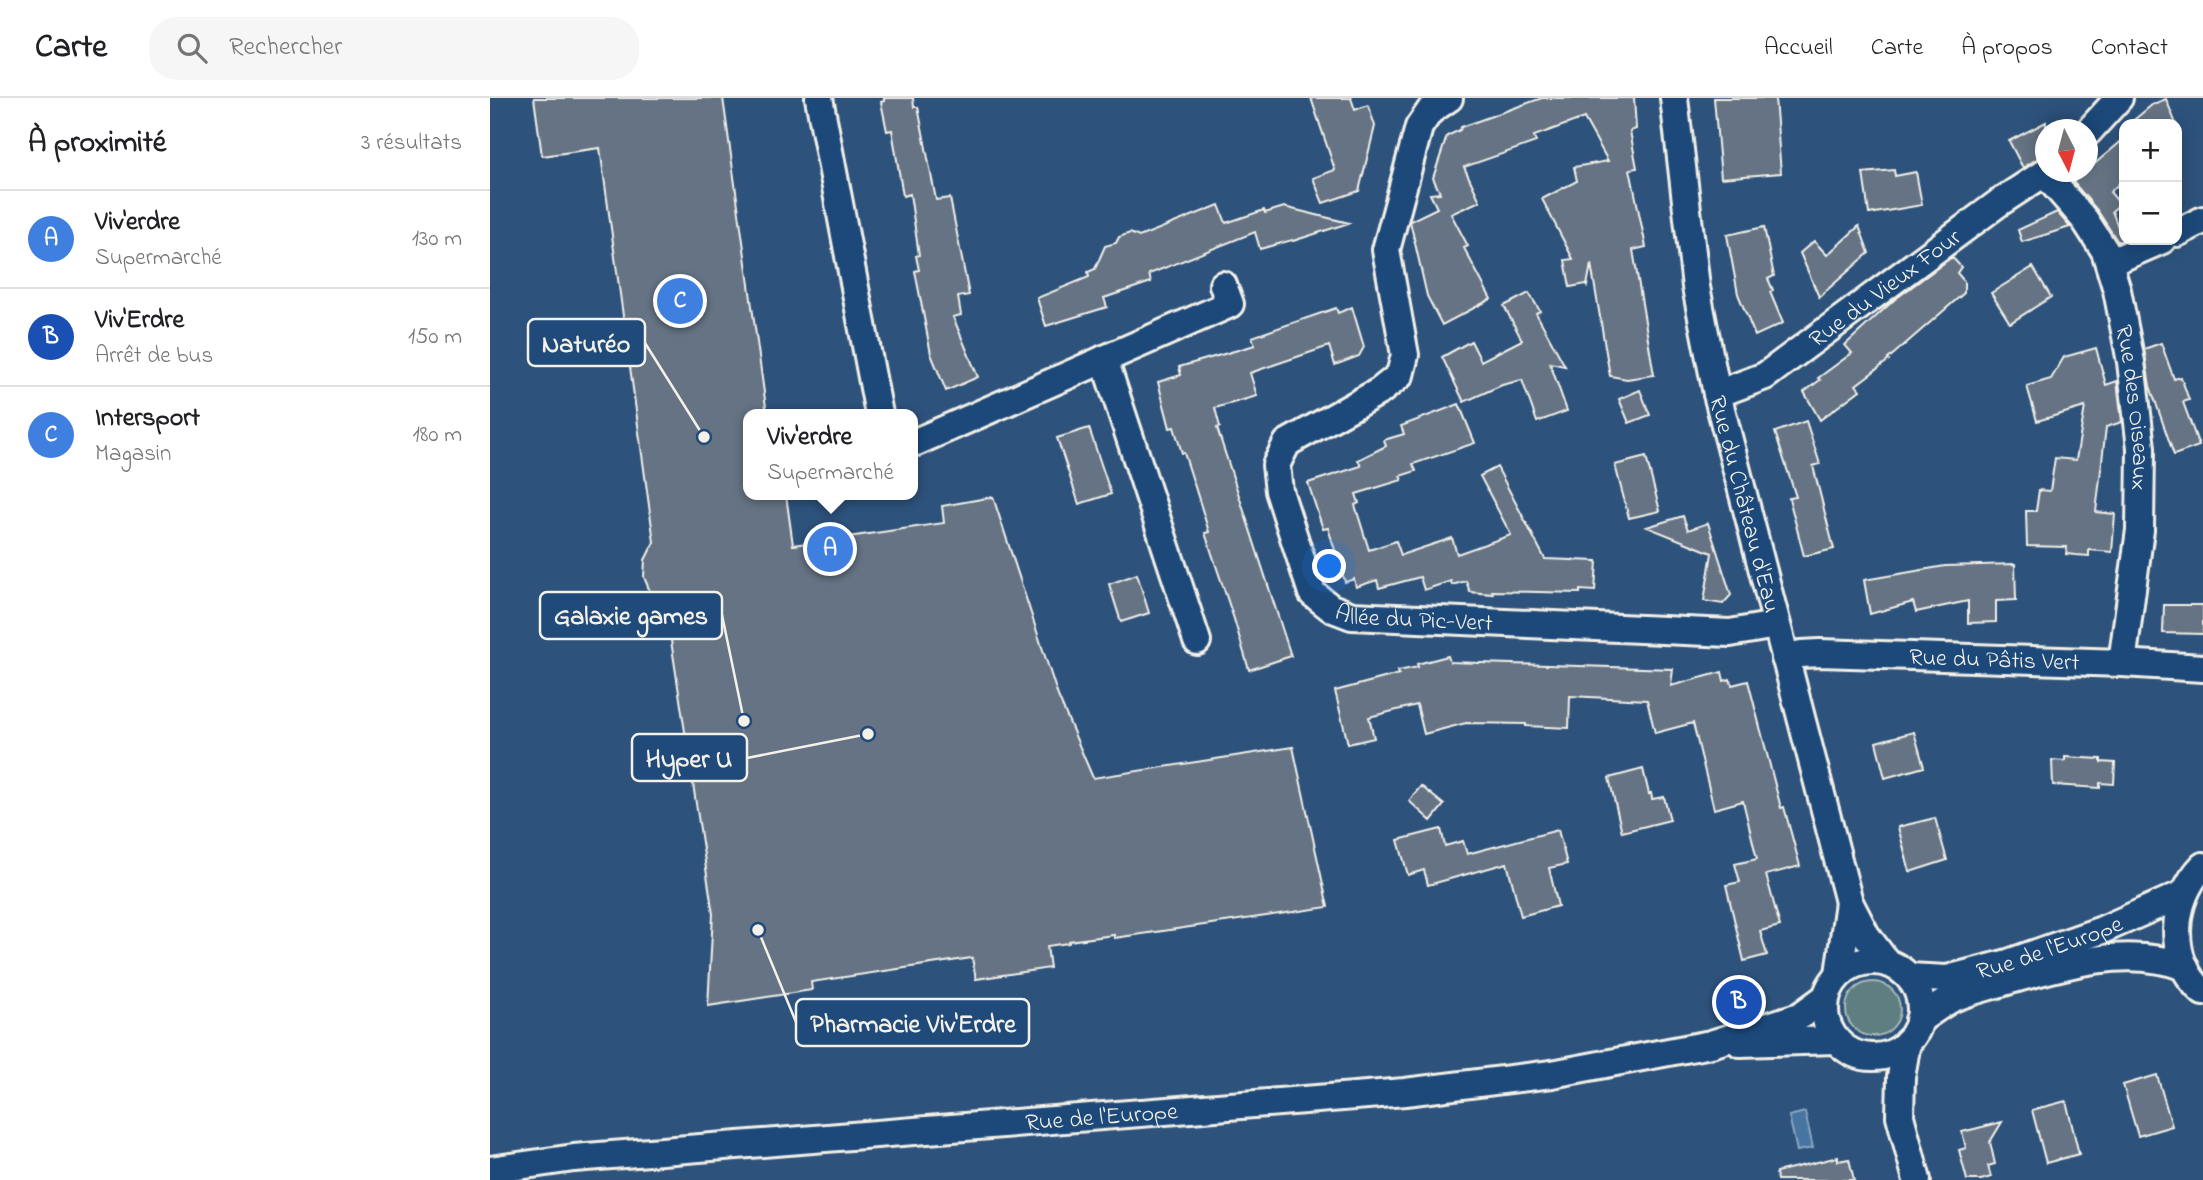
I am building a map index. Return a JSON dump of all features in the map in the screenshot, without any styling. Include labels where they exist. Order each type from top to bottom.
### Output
[{"type":"street","points":[[819,98],[878,409]]},
{"type":"street","name":"Allée du Pic-Vert","points":[[1449,98],[1430,111],[1419,127],[1385,250],[1405,355],[1400,375],[1380,391],[1287,443],[1276,465],[1279,491],[1312,593],[1331,608],[1352,616],[1730,633],[1776,625]]},
{"type":"street","name":"Rue du Château d'Eau","points":[[1674,98],[1696,286],[1717,394],[1776,625],[1849,902],[1866,935],[1898,970]]},
{"type":"street","points":[[2098,121],[2119,98]]},
{"type":"street","name":"Rue du Vieux Four","points":[[1717,394],[1765,376],[2035,179]]},
{"type":"street","name":"Rue des Oiseaux","points":[[2053,182],[2085,220],[2109,263],[2118,290],[2131,362],[2141,448],[2140,530],[2122,663]]},
{"type":"street","points":[[2182,230],[2203,220]]},
{"type":"street","points":[[2109,263],[2150,245]]},
{"type":"street","points":[[918,441],[1230,304],[1223,285]]},
{"type":"street","points":[[1104,359],[1197,641]]},
{"type":"street","name":"Rue du Pâtis Vert","points":[[1785,658],[1820,653],[2203,668]]},
{"type":"street","points":[[2203,866],[2183,894],[2177,918],[2178,943],[2185,967],[2203,992]]},
{"type":"street","name":"Rue de l'Europe","points":[[1898,970],[1947,979],[1998,966],[2102,930],[2183,894]]},
{"type":"street","name":"Rue du Château d'Eau","points":[[1839,974],[1849,902]]},
{"type":"street","name":"Rue de l'Europe","points":[[1913,1031],[1952,999],[1962,995],[2106,958],[2147,957],[2185,967]]},
{"type":"street","points":[[1913,1031],[1888,1054],[1865,1056],[1845,1048],[1836,1040],[1826,1020],[1826,997],[1832,983],[1850,967],[1874,961],[1898,970],[1920,997],[1913,1031],[1901,1077],[1900,1116],[1917,1180]]},
{"type":"street","name":"Rue de l'Europe","points":[[490,1170],[574,1158],[1405,1092],[1552,1074],[1711,1044],[1800,1016],[1826,997]]},
{"type":"street","name":"Rue de l'Europe","points":[[1711,1044],[1836,1040]]},
{"type":"green space","points":[[1873,982],[1892,990],[1900,1009],[1892,1028],[1873,1036],[1854,1028],[1846,1009],[1854,990]]},
{"type":"water","points":[[1805,1112],[1813,1148],[1797,1151],[1789,1116]]},
{"type":"building","points":[[534,98],[723,98],[766,409],[743,409],[743,500],[787,500],[793,545],[944,523],[942,506],[993,497],[1058,696],[1093,778],[1293,747],[1328,907],[1114,938],[1114,935],[1069,941],[1047,946],[1050,968],[976,979],[972,958],[811,982],[812,990],[708,1006],[713,914],[666,608],[653,599],[644,577],[645,560],[654,542],[600,148],[542,156]]},
{"type":"building","points":[[884,98],[913,98],[914,107],[918,107],[936,200],[950,198],[969,295],[958,297],[961,315],[953,317],[978,377],[946,391],[931,354],[915,271],[919,270],[916,256],[919,255],[910,194],[903,196],[892,130],[887,131],[881,102]]},
{"type":"building","points":[[1311,98],[1351,98],[1355,110],[1368,105],[1375,126],[1359,191],[1323,203],[1313,178],[1335,170]]},
{"type":"building","points":[[1542,98],[1634,98],[1636,129],[1630,131],[1637,168],[1630,169],[1646,247],[1633,250],[1654,375],[1627,379],[1610,376],[1591,264],[1587,286],[1570,287],[1565,260],[1573,259],[1542,199],[1577,181],[1574,167],[1608,161],[1584,118],[1534,136],[1536,142],[1464,167],[1480,201],[1451,214],[1468,246],[1464,248],[1491,299],[1442,325],[1427,296],[1410,221],[1437,208],[1430,194],[1440,193],[1433,178],[1447,136],[1461,127]]},
{"type":"building","points":[[1714,98],[1775,98],[1781,173],[1721,178]]},
{"type":"building","points":[[2166,99],[2174,119],[2135,119],[2153,104]]},
{"type":"building","points":[[2035,128],[2035,160],[2023,168],[2009,141]]},
{"type":"building","points":[[2119,143],[2119,184],[2110,192],[2119,203],[2112,211],[2119,229],[2118,242],[2097,210],[2073,182],[2098,182],[2098,161]]},
{"type":"building","points":[[1894,170],[1895,176],[1916,172],[1922,205],[1869,214],[1863,173]]},
{"type":"building","points":[[1219,205],[1226,223],[1264,210],[1265,213],[1284,207],[1349,223],[1260,249],[1255,232],[1149,274],[1151,282],[1104,298],[1107,307],[1046,326],[1037,298],[1089,277],[1088,272],[1095,269],[1105,246],[1116,243],[1119,237],[1130,233],[1139,237]]},
{"type":"building","points":[[2057,212],[2070,227],[2022,242],[2018,230]]},
{"type":"building","points":[[1859,226],[1869,253],[1819,297],[1800,253],[1814,241],[1827,255]]},
{"type":"building","points":[[1764,227],[1774,276],[1768,279],[1773,290],[1770,292],[1783,323],[1755,336],[1738,294],[1727,235]]},
{"type":"building","points":[[1952,257],[1961,267],[1957,273],[1964,281],[1964,293],[1889,360],[1856,385],[1860,390],[1820,420],[1804,392],[1852,353],[1845,345],[1894,300]]},
{"type":"building","points":[[2033,267],[2051,297],[2010,323],[1991,293]]},
{"type":"building","points":[[1529,293],[1540,311],[1536,313],[1565,366],[1550,363],[1567,411],[1537,422],[1522,380],[1502,385],[1464,402],[1442,357],[1471,341],[1481,361],[1522,340],[1504,306]]},
{"type":"building","points":[[1352,307],[1364,347],[1359,356],[1335,365],[1329,346],[1250,373],[1257,396],[1215,408],[1220,427],[1217,428],[1291,656],[1249,670],[1205,533],[1209,532],[1195,487],[1174,427],[1170,428],[1158,382],[1181,375],[1179,367],[1255,345],[1252,337],[1336,308],[1338,313]]},
{"type":"building","points":[[2161,343],[2174,379],[2181,377],[2189,400],[2183,402],[2199,446],[2174,455],[2150,386],[2144,349]]},
{"type":"building","points":[[2096,348],[2106,385],[2117,381],[2122,422],[2106,427],[2096,512],[2115,514],[2112,552],[2089,550],[2089,556],[2066,554],[2067,547],[2027,546],[2026,511],[2036,511],[2039,490],[2050,491],[2055,458],[2076,460],[2085,407],[2037,421],[2027,386],[2051,379],[2064,357]]},
{"type":"building","points":[[1640,390],[1650,415],[1629,423],[1619,399]]},
{"type":"building","points":[[1459,404],[1475,443],[1413,464],[1416,471],[1400,476],[1402,480],[1356,494],[1359,503],[1355,505],[1369,550],[1396,541],[1401,555],[1452,538],[1457,554],[1511,535],[1480,476],[1497,467],[1545,559],[1597,561],[1595,591],[1492,591],[1493,594],[1470,592],[1466,581],[1452,585],[1451,581],[1424,590],[1420,577],[1379,588],[1377,580],[1356,587],[1354,579],[1345,582],[1328,528],[1323,529],[1308,483],[1361,466],[1358,460],[1386,446],[1384,440],[1404,434],[1401,426]]},
{"type":"building","points":[[1806,421],[1820,464],[1813,466],[1834,549],[1804,556],[1789,498],[1796,497],[1775,432]]},
{"type":"building","points":[[1089,428],[1111,494],[1079,504],[1057,438]]},
{"type":"building","points":[[1646,457],[1660,511],[1629,518],[1615,465]]},
{"type":"building","points":[[1683,516],[1688,530],[1708,523],[1731,595],[1723,604],[1704,601],[1712,553],[1647,527]]},
{"type":"building","points":[[2015,564],[2016,600],[1996,601],[1996,622],[1968,623],[1968,601],[1916,612],[1913,602],[1870,614],[1864,580],[1945,566]]},
{"type":"building","points":[[1137,574],[1149,613],[1121,622],[1109,584]]},
{"type":"building","points":[[2164,605],[2203,605],[2203,634],[2163,633]]},
{"type":"building","points":[[1448,656],[1450,662],[1673,669],[1671,686],[1722,672],[1724,681],[1730,679],[1732,685],[1748,681],[1781,808],[1784,807],[1800,866],[1766,875],[1780,926],[1760,931],[1767,955],[1744,961],[1726,885],[1740,882],[1735,864],[1757,859],[1743,801],[1714,809],[1693,723],[1655,733],[1647,700],[1570,696],[1569,728],[1466,723],[1424,734],[1417,705],[1369,717],[1374,738],[1348,744],[1335,691],[1399,674],[1398,671],[1418,667],[1417,664]]},
{"type":"building","points":[[1914,732],[1924,767],[1885,778],[1876,742]]},
{"type":"building","points":[[2065,757],[2101,759],[2101,762],[2115,763],[2114,784],[2100,783],[2100,788],[2053,785],[2052,760],[2065,761]]},
{"type":"building","points":[[1643,769],[1649,794],[1651,793],[1652,799],[1664,797],[1670,820],[1622,832],[1609,778]]},
{"type":"building","points":[[1421,786],[1444,805],[1431,821],[1409,801]]},
{"type":"building","points":[[1935,818],[1947,860],[1910,872],[1898,827]]},
{"type":"building","points":[[1441,829],[1445,846],[1463,841],[1467,854],[1558,830],[1567,864],[1549,868],[1558,906],[1521,916],[1507,863],[1428,885],[1424,870],[1408,875],[1398,840]]},
{"type":"building","points":[[2157,1075],[2172,1126],[2138,1136],[2123,1085]]},
{"type":"building","points":[[2066,1101],[2079,1154],[2046,1163],[2032,1110]]},
{"type":"building","points":[[2002,1122],[1990,1142],[1995,1164],[1988,1166],[1991,1177],[1967,1180],[1959,1150],[1966,1148],[1962,1132]]},
{"type":"building","points":[[1838,1157],[1838,1161],[1849,1159],[1854,1180],[1777,1180],[1776,1172]]},
{"type":"place","name":"Intersport","points":[[680,301]]},
{"type":"place","name":"Naturéo","points":[[704,437]]},
{"type":"place","name":"Viv'erdre","points":[[830,549]]},
{"type":"place","name":"Galaxie games","points":[[744,721]]},
{"type":"place","name":"Hyper U","points":[[868,734]]},
{"type":"place","name":"Pharmacie Viv'Erdre","points":[[758,930]]},
{"type":"place","name":"Viv'Erdre","points":[[1739,1002]]}]
